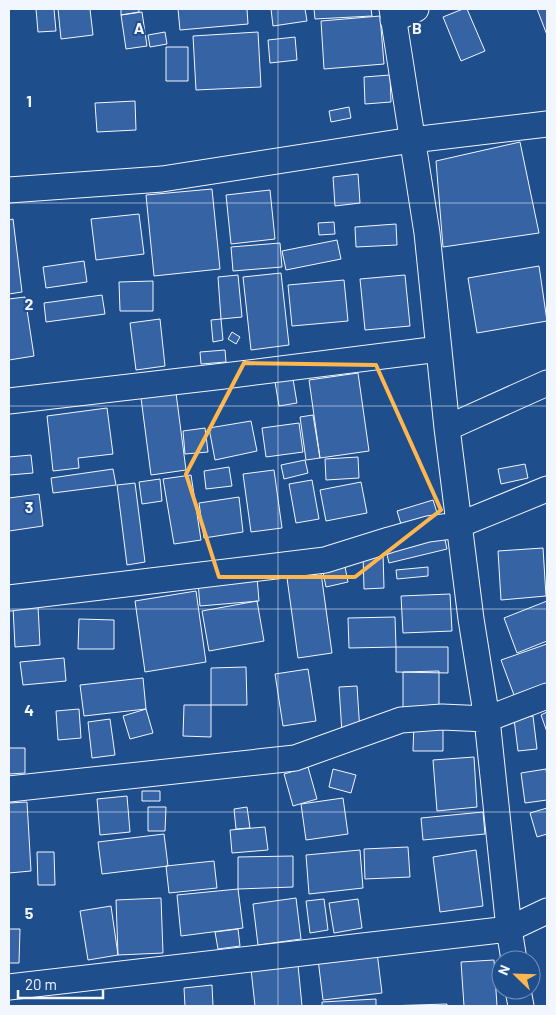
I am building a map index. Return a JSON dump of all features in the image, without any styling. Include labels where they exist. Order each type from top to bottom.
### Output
[{"type":"street","points":[[416,9],[392,15],[427,232],[447,428],[487,719],[512,950]]},
{"type":"street","points":[[9,190],[162,179],[412,140],[547,124]]},
{"type":"street","points":[[9,401],[440,349]]},
{"type":"street","points":[[447,428],[547,383]]},
{"type":"street","points":[[9,598],[324,560],[428,529],[459,525],[547,489]]},
{"type":"street","points":[[9,789],[295,758],[401,720],[442,717],[487,719],[547,696]]},
{"type":"street","points":[[9,986],[509,929],[547,911]]},
{"type":"highlighted area","points":[[244,363],[376,365],[441,510],[355,577],[219,577],[186,474]]},
{"type":"building","points":[[36,9],[54,9],[56,31],[38,32]]},
{"type":"building","points":[[58,9],[90,9],[93,35],[61,39]]},
{"type":"building","points":[[121,9],[139,9],[139,12],[121,15]]},
{"type":"building","points":[[178,9],[247,9],[248,24],[180,30]]},
{"type":"building","points":[[271,9],[305,9],[307,21],[273,26]]},
{"type":"building","points":[[314,9],[371,9],[372,16],[315,19]]},
{"type":"building","points":[[467,9],[485,51],[461,61],[443,17]]},
{"type":"building","points":[[537,9],[547,9],[547,35]]},
{"type":"building","points":[[142,12],[147,46],[126,49],[121,15]]},
{"type":"building","points":[[380,16],[384,64],[324,69],[321,21]]},
{"type":"building","points":[[165,32],[167,44],[150,47],[148,35]]},
{"type":"building","points":[[258,32],[261,87],[196,90],[193,36]]},
{"type":"building","points":[[295,37],[297,60],[270,63],[268,40]]},
{"type":"building","points":[[166,47],[188,47],[188,81],[166,81]]},
{"type":"building","points":[[390,75],[391,102],[365,104],[364,77]]},
{"type":"building","points":[[135,101],[136,130],[97,132],[95,103]]},
{"type":"building","points":[[349,107],[351,118],[331,122],[329,111]]},
{"type":"building","points":[[520,142],[539,233],[443,247],[436,161]]},
{"type":"building","points":[[358,174],[360,203],[335,206],[333,177]]},
{"type":"building","points":[[212,189],[220,269],[154,276],[146,195]]},
{"type":"building","points":[[270,190],[275,239],[231,244],[226,195]]},
{"type":"building","points":[[139,214],[144,254],[96,260],[91,219]]},
{"type":"building","points":[[13,219],[22,292],[9,294],[9,220]]},
{"type":"building","points":[[334,222],[335,234],[319,235],[318,223]]},
{"type":"building","points":[[396,224],[397,245],[356,247],[355,227]]},
{"type":"building","points":[[337,240],[341,259],[286,270],[282,251]]},
{"type":"building","points":[[280,243],[282,267],[233,271],[231,247]]},
{"type":"building","points":[[84,261],[87,282],[46,288],[43,267]]},
{"type":"building","points":[[539,266],[547,321],[477,333],[468,278]]},
{"type":"building","points":[[281,273],[289,345],[251,350],[243,277]]},
{"type":"building","points":[[238,275],[242,317],[221,319],[218,277]]},
{"type":"building","points":[[405,275],[410,326],[365,330],[360,279]]},
{"type":"building","points":[[344,280],[348,321],[292,326],[288,285]]},
{"type":"building","points":[[153,281],[153,311],[120,311],[119,282]]},
{"type":"building","points":[[102,295],[105,314],[46,322],[44,303]]},
{"type":"building","points":[[25,297],[34,356],[9,360],[9,299]]},
{"type":"building","points":[[160,319],[165,366],[136,370],[130,323]]},
{"type":"building","points":[[221,319],[223,340],[213,342],[211,320]]},
{"type":"building","points":[[232,332],[240,337],[236,344],[228,339]]},
{"type":"building","points":[[225,350],[226,362],[201,364],[200,352]]},
{"type":"building","points":[[358,373],[369,451],[320,458],[309,380]]},
{"type":"building","points":[[293,379],[297,403],[279,406],[275,382]]},
{"type":"building","points":[[176,393],[186,470],[151,475],[141,398]]},
{"type":"building","points":[[107,408],[113,454],[78,458],[79,468],[53,471],[47,416]]},
{"type":"building","points":[[313,415],[320,458],[306,460],[300,417]]},
{"type":"building","points":[[251,421],[257,451],[215,460],[209,428]]},
{"type":"building","points":[[299,423],[303,452],[266,457],[262,428]]},
{"type":"building","points":[[205,428],[208,452],[185,454],[183,431]]},
{"type":"building","points":[[31,455],[33,473],[9,475],[9,457]]},
{"type":"building","points":[[358,457],[359,478],[326,480],[325,459]]},
{"type":"building","points":[[305,460],[308,473],[284,479],[281,465]]},
{"type":"building","points":[[525,464],[528,478],[501,484],[498,469]]},
{"type":"building","points":[[229,467],[232,486],[206,489],[204,471]]},
{"type":"building","points":[[113,469],[116,485],[53,493],[51,478]]},
{"type":"building","points":[[274,470],[282,528],[251,532],[243,474]]},
{"type":"building","points":[[191,475],[201,540],[174,544],[163,479]]},
{"type":"building","points":[[160,479],[162,501],[142,504],[139,482]]},
{"type":"building","points":[[312,480],[319,519],[296,523],[289,484]]},
{"type":"building","points":[[361,482],[367,513],[326,521],[320,490]]},
{"type":"building","points":[[135,483],[145,562],[127,565],[117,485]]},
{"type":"building","points":[[39,494],[43,526],[9,531],[9,498]]},
{"type":"building","points":[[239,497],[243,532],[204,538],[199,503]]},
{"type":"building","points":[[433,500],[439,519],[403,531],[397,511]]},
{"type":"building","points":[[443,531],[447,549],[389,563],[385,546]]},
{"type":"building","points":[[543,548],[546,596],[501,600],[498,551]]},
{"type":"building","points":[[383,553],[384,588],[364,589],[363,554]]},
{"type":"building","points":[[345,567],[348,582],[326,587],[323,572]]},
{"type":"building","points":[[428,567],[428,576],[397,579],[396,570]]},
{"type":"building","points":[[321,573],[332,653],[298,658],[287,578]]},
{"type":"building","points":[[257,577],[259,601],[200,606],[198,582]]},
{"type":"building","points":[[196,591],[206,662],[145,672],[135,601]]},
{"type":"building","points":[[450,594],[452,631],[403,633],[401,596]]},
{"type":"building","points":[[257,601],[264,641],[209,651],[202,611]]},
{"type":"building","points":[[547,601],[547,641],[517,653],[504,618]]},
{"type":"building","points":[[38,606],[40,645],[15,647],[13,607]]},
{"type":"building","points":[[395,617],[396,647],[349,648],[348,618]]},
{"type":"building","points":[[79,619],[114,620],[114,649],[78,649]]},
{"type":"building","points":[[547,644],[547,683],[514,695],[501,660]]},
{"type":"building","points":[[396,647],[448,647],[448,673],[396,672]]},
{"type":"building","points":[[64,658],[66,681],[23,685],[20,662]]},
{"type":"building","points":[[246,667],[247,705],[211,705],[211,668]]},
{"type":"building","points":[[308,669],[316,721],[283,726],[275,674]]},
{"type":"building","points":[[439,671],[439,713],[403,713],[403,672]]},
{"type":"building","points":[[143,678],[146,709],[84,716],[80,685]]},
{"type":"building","points":[[357,686],[360,732],[342,733],[339,687]]},
{"type":"building","points":[[184,705],[211,705],[211,737],[183,736]]},
{"type":"building","points":[[79,709],[81,738],[58,740],[56,711]]},
{"type":"building","points":[[146,709],[153,733],[130,739],[123,716]]},
{"type":"building","points":[[547,712],[547,732],[541,715]]},
{"type":"building","points":[[533,716],[537,749],[518,751],[514,719]]},
{"type":"building","points":[[110,719],[115,755],[92,758],[88,722]]},
{"type":"building","points":[[414,722],[443,722],[443,751],[413,751]]},
{"type":"building","points":[[9,748],[25,748],[25,773],[9,774]]},
{"type":"building","points":[[474,757],[477,807],[437,811],[433,760]]},
{"type":"building","points":[[308,767],[317,799],[293,806],[284,774]]},
{"type":"building","points":[[333,769],[356,775],[351,793],[329,787]]},
{"type":"building","points":[[546,769],[547,800],[525,803],[521,773]]},
{"type":"building","points":[[142,791],[160,791],[160,801],[142,801]]},
{"type":"building","points":[[127,796],[130,832],[100,835],[97,799]]},
{"type":"building","points":[[343,798],[348,834],[306,840],[301,804]]},
{"type":"building","points":[[27,802],[31,871],[9,873],[9,803]]},
{"type":"building","points":[[148,807],[166,807],[165,831],[148,831]]},
{"type":"building","points":[[247,807],[250,828],[236,829],[234,809]]},
{"type":"building","points":[[547,808],[547,834],[537,837],[530,813]]},
{"type":"building","points":[[483,812],[485,834],[423,840],[421,818]]},
{"type":"building","points":[[265,827],[268,850],[232,853],[230,830]]},
{"type":"building","points":[[164,834],[168,866],[102,874],[98,842]]},
{"type":"building","points":[[408,847],[410,877],[365,879],[364,849]]},
{"type":"building","points":[[360,850],[363,888],[309,894],[306,855]]},
{"type":"building","points":[[476,850],[483,906],[440,912],[433,857]]},
{"type":"building","points":[[37,852],[54,852],[55,885],[38,885]]},
{"type":"building","points":[[293,856],[293,887],[238,889],[238,857]]},
{"type":"building","points":[[214,861],[217,888],[169,893],[166,866]]},
{"type":"building","points":[[238,889],[243,928],[181,936],[177,895]]},
{"type":"building","points":[[161,898],[163,953],[118,955],[116,900]]},
{"type":"building","points":[[296,898],[301,939],[258,945],[253,904]]},
{"type":"building","points":[[324,899],[328,930],[310,933],[306,901]]},
{"type":"building","points":[[358,899],[362,928],[334,933],[329,903]]},
{"type":"building","points":[[111,906],[118,955],[88,960],[80,911]]},
{"type":"building","points":[[9,929],[20,929],[19,963],[9,963]]},
{"type":"building","points":[[238,929],[240,946],[218,949],[215,932]]},
{"type":"building","points":[[375,936],[382,993],[323,1000],[316,943]]},
{"type":"building","points":[[491,960],[491,1000],[497,1000],[497,1006],[464,1006],[461,962]]},
{"type":"building","points":[[298,965],[302,1006],[255,1006],[251,969]]},
{"type":"building","points":[[212,985],[213,1006],[185,1006],[184,988]]},
{"type":"building","points":[[376,999],[376,1006],[322,1006],[322,1002]]},
{"type":"building","points":[[447,1004],[447,1006],[385,1006]]}]
